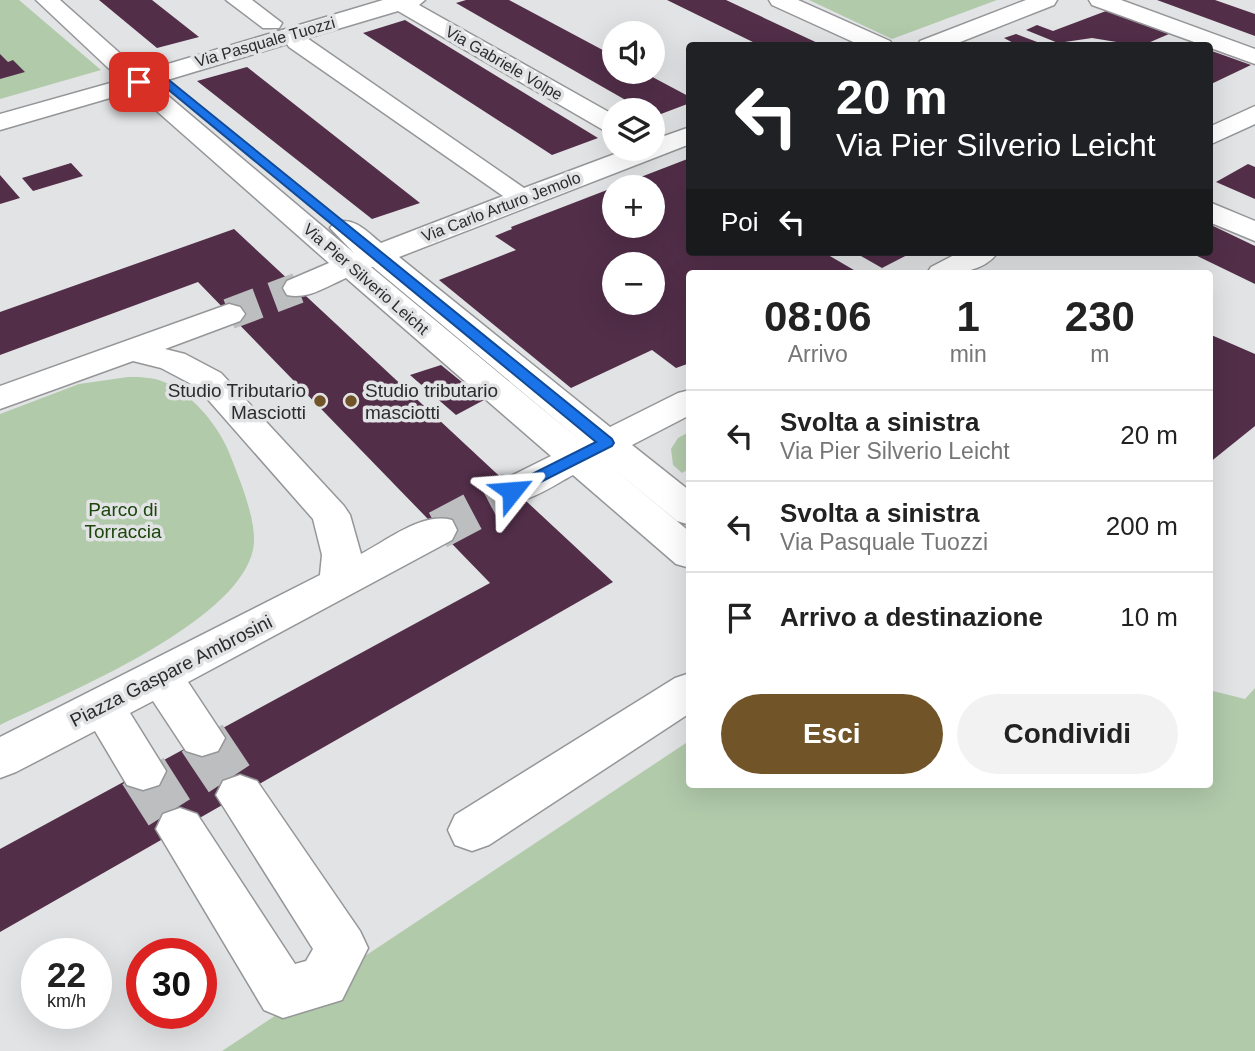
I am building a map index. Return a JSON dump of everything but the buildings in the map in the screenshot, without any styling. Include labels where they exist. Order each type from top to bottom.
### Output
[{"type":"street","name":"Via Pier Silverio Leicht","points":[[47,0],[141,77]]},
{"type":"street","name":"Via Pier Silverio Leicht","points":[[70,0],[192,131],[365,260],[591,450],[686,550]]},
{"type":"street","points":[[237,0],[271,23]]},
{"type":"street","name":"Via Gabriele Volpe","points":[[428,0],[602,101]]},
{"type":"street","points":[[938,42],[1046,0]]},
{"type":"street","points":[[1100,0],[1255,57]]},
{"type":"street","points":[[1131,0],[1255,46]]},
{"type":"street","name":"Via Pasquale Tuozzi","points":[[0,122],[141,77],[403,1]]},
{"type":"street","name":"Via Gabriele Volpe","points":[[403,1],[602,119]]},
{"type":"street","points":[[771,3],[840,42]]},
{"type":"street","points":[[771,3],[872,42]]},
{"type":"street","points":[[297,42],[510,190]]},
{"type":"street","name":"Via Pasquale Tuozzi","points":[[0,113],[141,77]]},
{"type":"street","points":[[1213,135],[1255,114]]},
{"type":"street","points":[[665,132],[686,136]]},
{"type":"street","name":"Via Carlo Arturo Jemolo","points":[[665,143],[686,137]]},
{"type":"street","name":"Via Carlo Arturo Jemolo","points":[[365,260],[616,161]]},
{"type":"street","points":[[1213,196],[1255,214]]},
{"type":"street","points":[[1213,213],[1255,232]]},
{"type":"street","points":[[948,270],[975,256]]},
{"type":"street","points":[[298,288],[365,260]]},
{"type":"street","points":[[0,398],[229,314]]},
{"type":"street","points":[[133,351],[173,361],[209,380],[331,514],[342,555],[340,582]]},
{"type":"street","points":[[512,491],[686,403]]},
{"type":"street","name":"Via Pier Silverio Leicht","points":[[591,450],[686,509]]},
{"type":"street","name":"Piazza Gaspare Ambrosini","points":[[0,759],[103,708],[438,530]]},
{"type":"street","points":[[160,677],[202,738]]},
{"type":"street","points":[[472,830],[686,693]]},
{"type":"street","points":[[103,708],[143,771]]},
{"type":"street","points":[[180,830],[283,992],[323,982],[342,948],[240,795]]},
{"type":"green space","points":[[0,0],[19,0],[101,70],[0,99]]},
{"type":"green space","points":[[809,0],[997,0],[892,39]]},
{"type":"green space","name":"Parco di Torraccia","points":[[128,377],[155,379],[174,387],[202,410],[217,430],[228,450],[252,520],[254,542],[244,571],[221,599],[188,626],[149,651],[0,725],[0,414],[79,384]]},
{"type":"green space","points":[[686,434],[686,471],[682,473],[673,465],[671,449],[678,438]]},
{"type":"green space","points":[[1255,688],[1255,1051],[222,1051],[686,743],[686,788],[1213,788],[1213,691],[1245,699]]},
{"type":"tunnel","points":[[229,314],[298,288]]},
{"type":"tunnel","points":[[438,530],[512,491]]},
{"type":"tunnel","points":[[202,738],[240,795]]},
{"type":"tunnel","points":[[143,771],[180,829]]},
{"type":"place","name":"Studio Tributario Masciotti","points":[[320,401]]},
{"type":"place","name":"Studio tributario masciotti","points":[[351,401]]},
{"type":"route","points":[[139,82],[129,75],[156,74],[607,443],[512,491]]}]
